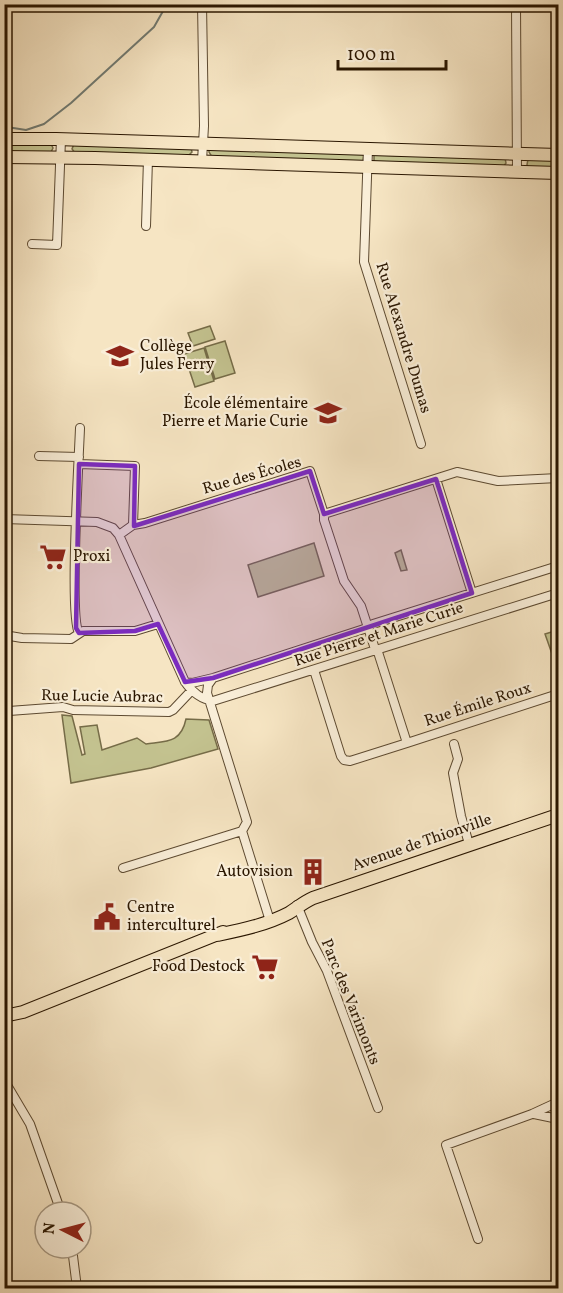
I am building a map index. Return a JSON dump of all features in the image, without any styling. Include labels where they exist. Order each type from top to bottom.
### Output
[{"type":"main road","points":[[4,139],[558,155]]},
{"type":"main road","points":[[4,157],[148,159],[558,173]]},
{"type":"main road","name":"Avenue de Thionville","points":[[4,1016],[23,1012],[217,935],[243,932],[269,917],[290,912],[297,905],[558,815]]},
{"type":"street","points":[[202,4],[202,161]]},
{"type":"street","points":[[516,4],[518,172]]},
{"type":"street","points":[[32,244],[57,245],[61,139]]},
{"type":"street","name":"Rue Alexandre Dumas","points":[[368,149],[364,262],[421,444]]},
{"type":"street","points":[[146,226],[148,159]]},
{"type":"street","points":[[79,633],[76,624],[76,521],[80,428]]},
{"type":"street","points":[[39,456],[135,466],[133,525]]},
{"type":"street","name":"Rue des Écoles","points":[[119,535],[133,525],[310,471],[324,514]]},
{"type":"street","points":[[407,743],[359,600],[344,581],[324,514],[457,472],[498,482],[558,478]]},
{"type":"street","points":[[436,479],[472,593]]},
{"type":"street","points":[[4,519],[97,522],[113,528],[119,535],[184,682],[191,691],[208,701]]},
{"type":"street","name":"Rue Pierre et Marie Curie","points":[[184,682],[192,683],[213,678],[558,566]]},
{"type":"street","name":"Rue Pierre et Marie Curie","points":[[208,701],[217,701],[558,593]]},
{"type":"street","points":[[4,635],[62,640],[71,639],[88,630],[135,632],[158,624]]},
{"type":"street","name":"Rue Émile Roux","points":[[314,670],[341,756],[350,761],[558,695]]},
{"type":"street","points":[[123,868],[242,831],[247,822],[208,701],[208,685],[213,678]]},
{"type":"street","name":"Rue Lucie Aubrac","points":[[4,713],[63,707],[73,710],[169,712],[191,691]]},
{"type":"street","points":[[454,744],[458,759],[454,768],[454,781],[469,844]]},
{"type":"street","points":[[242,831],[269,917]]},
{"type":"street","name":"Parc des Varimonts","points":[[297,905],[327,971],[378,1108]]},
{"type":"street","points":[[4,1080],[30,1124],[57,1200]]},
{"type":"street","points":[[478,1239],[446,1145],[532,1114],[558,1102]]},
{"type":"street","points":[[532,1114],[558,1119]]},
{"type":"street","points":[[73,1260],[76,1288]]},
{"type":"highlighted area","points":[[79,464],[135,466],[134,526],[310,471],[324,514],[436,479],[472,593],[213,678],[185,682],[158,624],[135,631],[79,633],[76,628]]},
{"type":"shaded area","points":[[8,143],[51,144],[53,148],[51,152],[8,152]]},
{"type":"shaded area","points":[[74,144],[191,148],[192,152],[189,155],[75,153],[72,149]]},
{"type":"shaded area","points":[[209,149],[364,154],[363,162],[212,157]]},
{"type":"shaded area","points":[[374,155],[505,158],[506,163],[504,166],[374,162]]},
{"type":"shaded area","points":[[528,159],[558,159],[558,169],[528,167]]},
{"type":"shaded area","points":[[210,326],[215,339],[193,346],[188,333]]},
{"type":"shaded area","points":[[225,341],[235,373],[215,379],[205,347]]},
{"type":"shaded area","points":[[204,348],[214,381],[195,387],[184,354]]},
{"type":"shaded area","points":[[314,543],[324,576],[258,597],[248,565]]},
{"type":"shaded area","points":[[401,550],[407,570],[401,571],[395,553]]},
{"type":"shaded area","points":[[558,630],[558,645],[553,646],[551,651],[545,634]]},
{"type":"shaded area","points":[[62,715],[72,716],[82,755],[85,754],[80,727],[97,725],[102,750],[137,738],[146,744],[172,739],[181,733],[186,719],[209,720],[218,749],[151,768],[71,783]]},
{"type":"waterway","points":[[7,127],[26,130],[44,124],[71,103],[154,27],[167,4]]},
{"type":"place","name":"Collège Jules Ferry","points":[[120,356]]},
{"type":"place","name":"École élémentaire Pierre et Marie Curie","points":[[328,413]]},
{"type":"place","name":"Proxi","points":[[53,557]]},
{"type":"place","name":"Autovision","points":[[313,872]]},
{"type":"place","name":"Centre interculturel","points":[[107,917]]},
{"type":"place","name":"Food Destock","points":[[265,967]]}]
